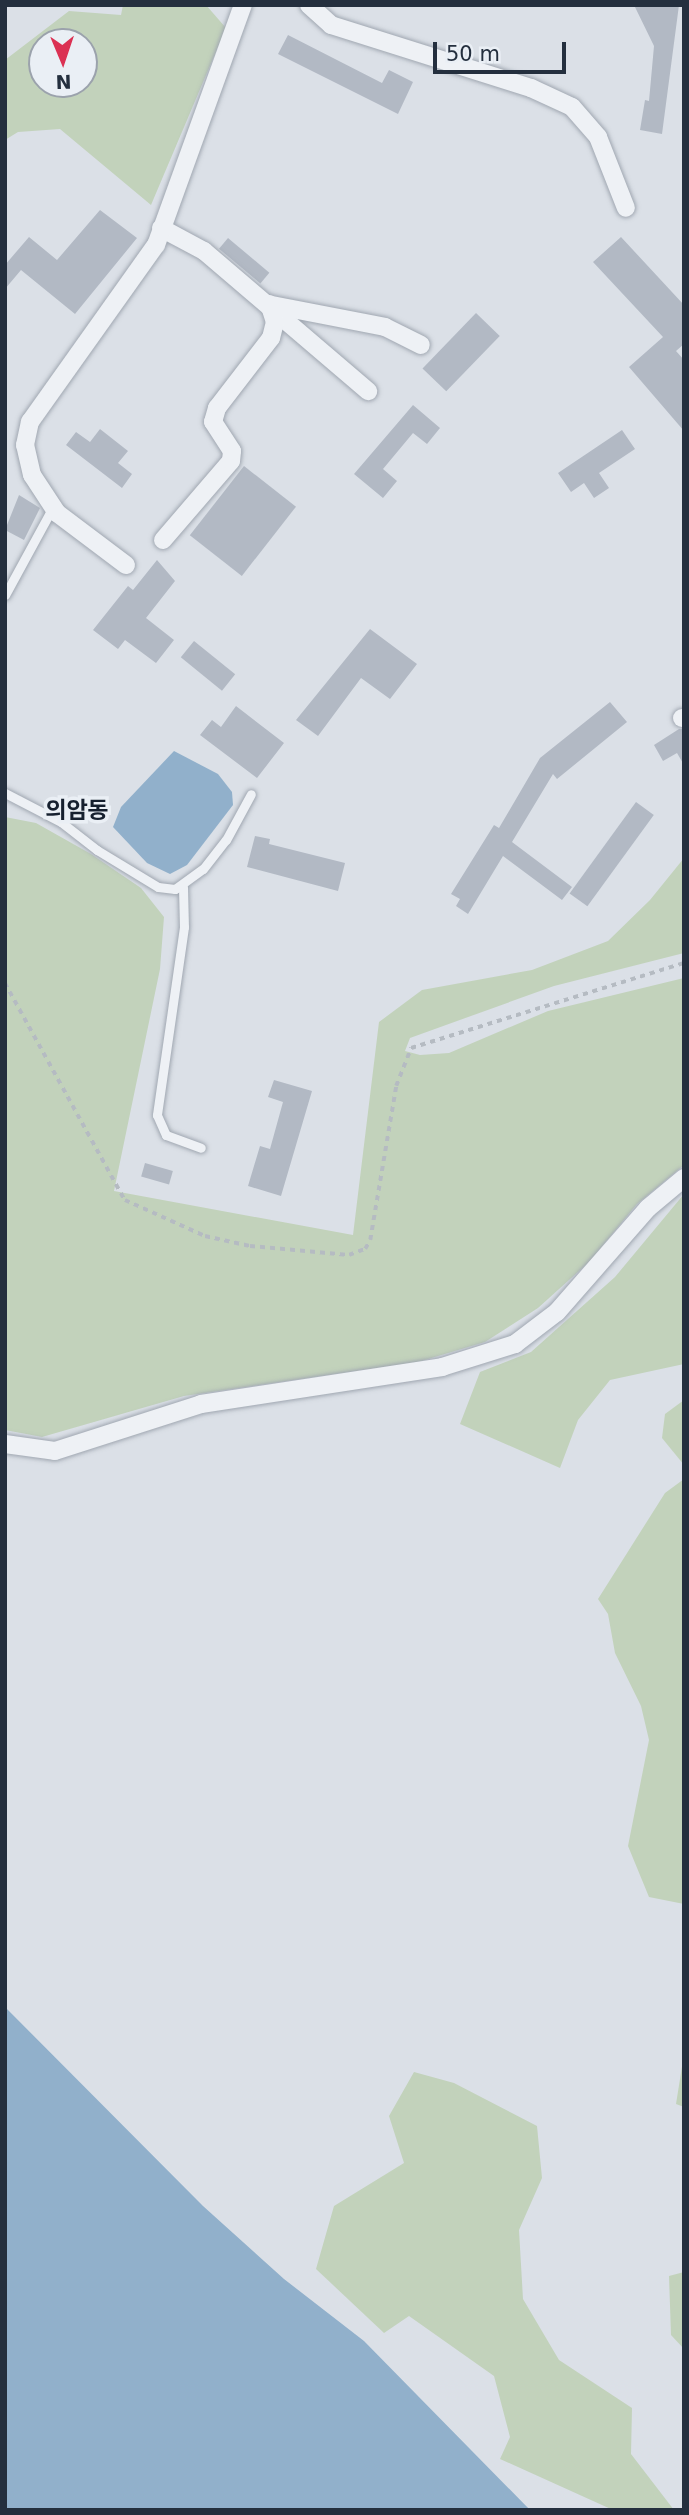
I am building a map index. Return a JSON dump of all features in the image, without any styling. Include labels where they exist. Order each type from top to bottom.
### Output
[{"type":"street","points":[[126,565],[53,507],[32,475],[25,445],[30,422],[143,268],[161,228],[243,5]]},
{"type":"street","points":[[309,5],[331,25],[531,88],[572,107],[598,137],[626,208]]},
{"type":"street","points":[[161,228],[204,251],[368,391]]},
{"type":"street","points":[[269,304],[385,327],[421,345]]},
{"type":"street","points":[[163,540],[231,461],[232,451],[213,422],[217,408],[271,338],[275,322],[269,304]]},
{"type":"street","points":[[5,1444],[55,1451],[201,1404],[442,1367],[515,1344],[557,1312],[648,1208],[684,1178]]},
{"type":"lane","points":[[5,595],[53,507]]},
{"type":"lane","points":[[5,793],[61,822],[97,850],[158,887],[183,887]]},
{"type":"lane","points":[[201,1148],[166,1135],[157,1115],[184,927],[183,887],[226,840],[251,794]]},
{"type":"path","points":[[5,983],[125,1200],[205,1236],[250,1246],[349,1255],[365,1249],[370,1240],[396,1086],[411,1048],[684,963]]},
{"type":"green space","points":[[123,5],[206,5],[226,28],[151,205],[60,129],[18,132],[5,140],[5,60],[28,42],[28,98],[98,98],[98,28],[47,28],[69,11],[121,15]]},
{"type":"green space","points":[[5,817],[36,823],[91,854],[141,888],[164,917],[160,969],[114,1191],[353,1235],[379,1022],[422,990],[532,970],[608,941],[650,900],[684,858],[684,953],[554,986],[410,1038],[405,1051],[420,1055],[449,1053],[548,1011],[684,978],[684,1165],[637,1204],[589,1262],[538,1308],[485,1342],[418,1362],[184,1396],[42,1437],[5,1430]]},
{"type":"green space","points":[[684,1194],[684,1364],[610,1380],[578,1420],[560,1468],[460,1424],[480,1372],[531,1352],[615,1277]]},
{"type":"green space","points":[[684,1400],[684,1465],[662,1438],[665,1414]]},
{"type":"green space","points":[[684,1479],[684,1904],[649,1897],[628,1846],[649,1740],[641,1706],[615,1653],[608,1614],[598,1599],[665,1493]]},
{"type":"green space","points":[[684,2054],[684,2107],[676,2104]]},
{"type":"green space","points":[[414,2072],[454,2083],[537,2126],[542,2178],[519,2230],[523,2299],[559,2360],[632,2408],[631,2454],[674,2510],[613,2510],[500,2459],[510,2437],[494,2376],[409,2316],[384,2333],[316,2269],[334,2206],[404,2163],[389,2116]]},
{"type":"green space","points":[[684,2272],[684,2349],[671,2335],[669,2276]]},
{"type":"water","points":[[174,751],[218,774],[232,792],[233,805],[187,865],[170,874],[147,863],[113,827],[121,807]]},
{"type":"water","points":[[5,2007],[203,2206],[284,2279],[364,2341],[530,2510],[5,2510]]},
{"type":"building","points":[[634,5],[679,5],[662,134],[640,130],[645,100],[649,101],[654,46]]},
{"type":"building","points":[[288,35],[382,83],[389,70],[413,82],[398,114],[278,54]]},
{"type":"building","points":[[100,210],[137,238],[75,314],[21,270],[5,289],[5,265],[29,237],[57,260]]},
{"type":"building","points":[[621,237],[684,305],[684,344],[676,351],[684,360],[684,431],[629,367],[663,337],[593,262]]},
{"type":"building","points":[[228,238],[269,273],[260,283],[219,249]]},
{"type":"building","points":[[476,313],[500,336],[446,391],[423,368]]},
{"type":"building","points":[[413,405],[440,428],[427,444],[413,433],[383,469],[397,481],[383,498],[354,474]]},
{"type":"building","points":[[100,429],[128,451],[118,463],[132,474],[122,488],[66,445],[76,432],[90,442]]},
{"type":"building","points":[[622,430],[635,449],[599,473],[609,488],[594,498],[584,483],[571,492],[558,473]]},
{"type":"building","points":[[244,466],[296,507],[242,576],[190,535]]},
{"type":"building","points":[[19,495],[40,508],[24,540],[5,530]]},
{"type":"building","points":[[157,560],[175,581],[146,618],[174,640],[156,663],[125,640],[118,649],[93,630],[128,586],[133,590]]},
{"type":"building","points":[[370,629],[417,664],[390,699],[361,678],[318,736],[296,720]]},
{"type":"building","points":[[194,641],[235,674],[222,691],[181,657]]},
{"type":"building","points":[[610,702],[627,722],[557,779],[553,774],[512,842],[572,887],[562,900],[503,856],[468,914],[456,906],[460,899],[451,894],[494,825],[499,828],[540,758]]},
{"type":"building","points":[[236,706],[284,743],[257,778],[200,735],[212,720],[221,727]]},
{"type":"building","points":[[679,729],[684,729],[684,765],[677,753],[663,761],[654,745]]},
{"type":"building","points":[[636,802],[654,815],[587,906],[570,893]]},
{"type":"building","points":[[255,836],[270,839],[269,844],[345,863],[338,891],[247,867]]},
{"type":"building","points":[[274,1080],[312,1091],[281,1196],[248,1186],[260,1146],[270,1149],[283,1102],[268,1097]]},
{"type":"building","points":[[145,1163],[173,1171],[169,1184],[141,1176]]},
{"type":"district","name":"의암동","points":[[77,810]]}]
